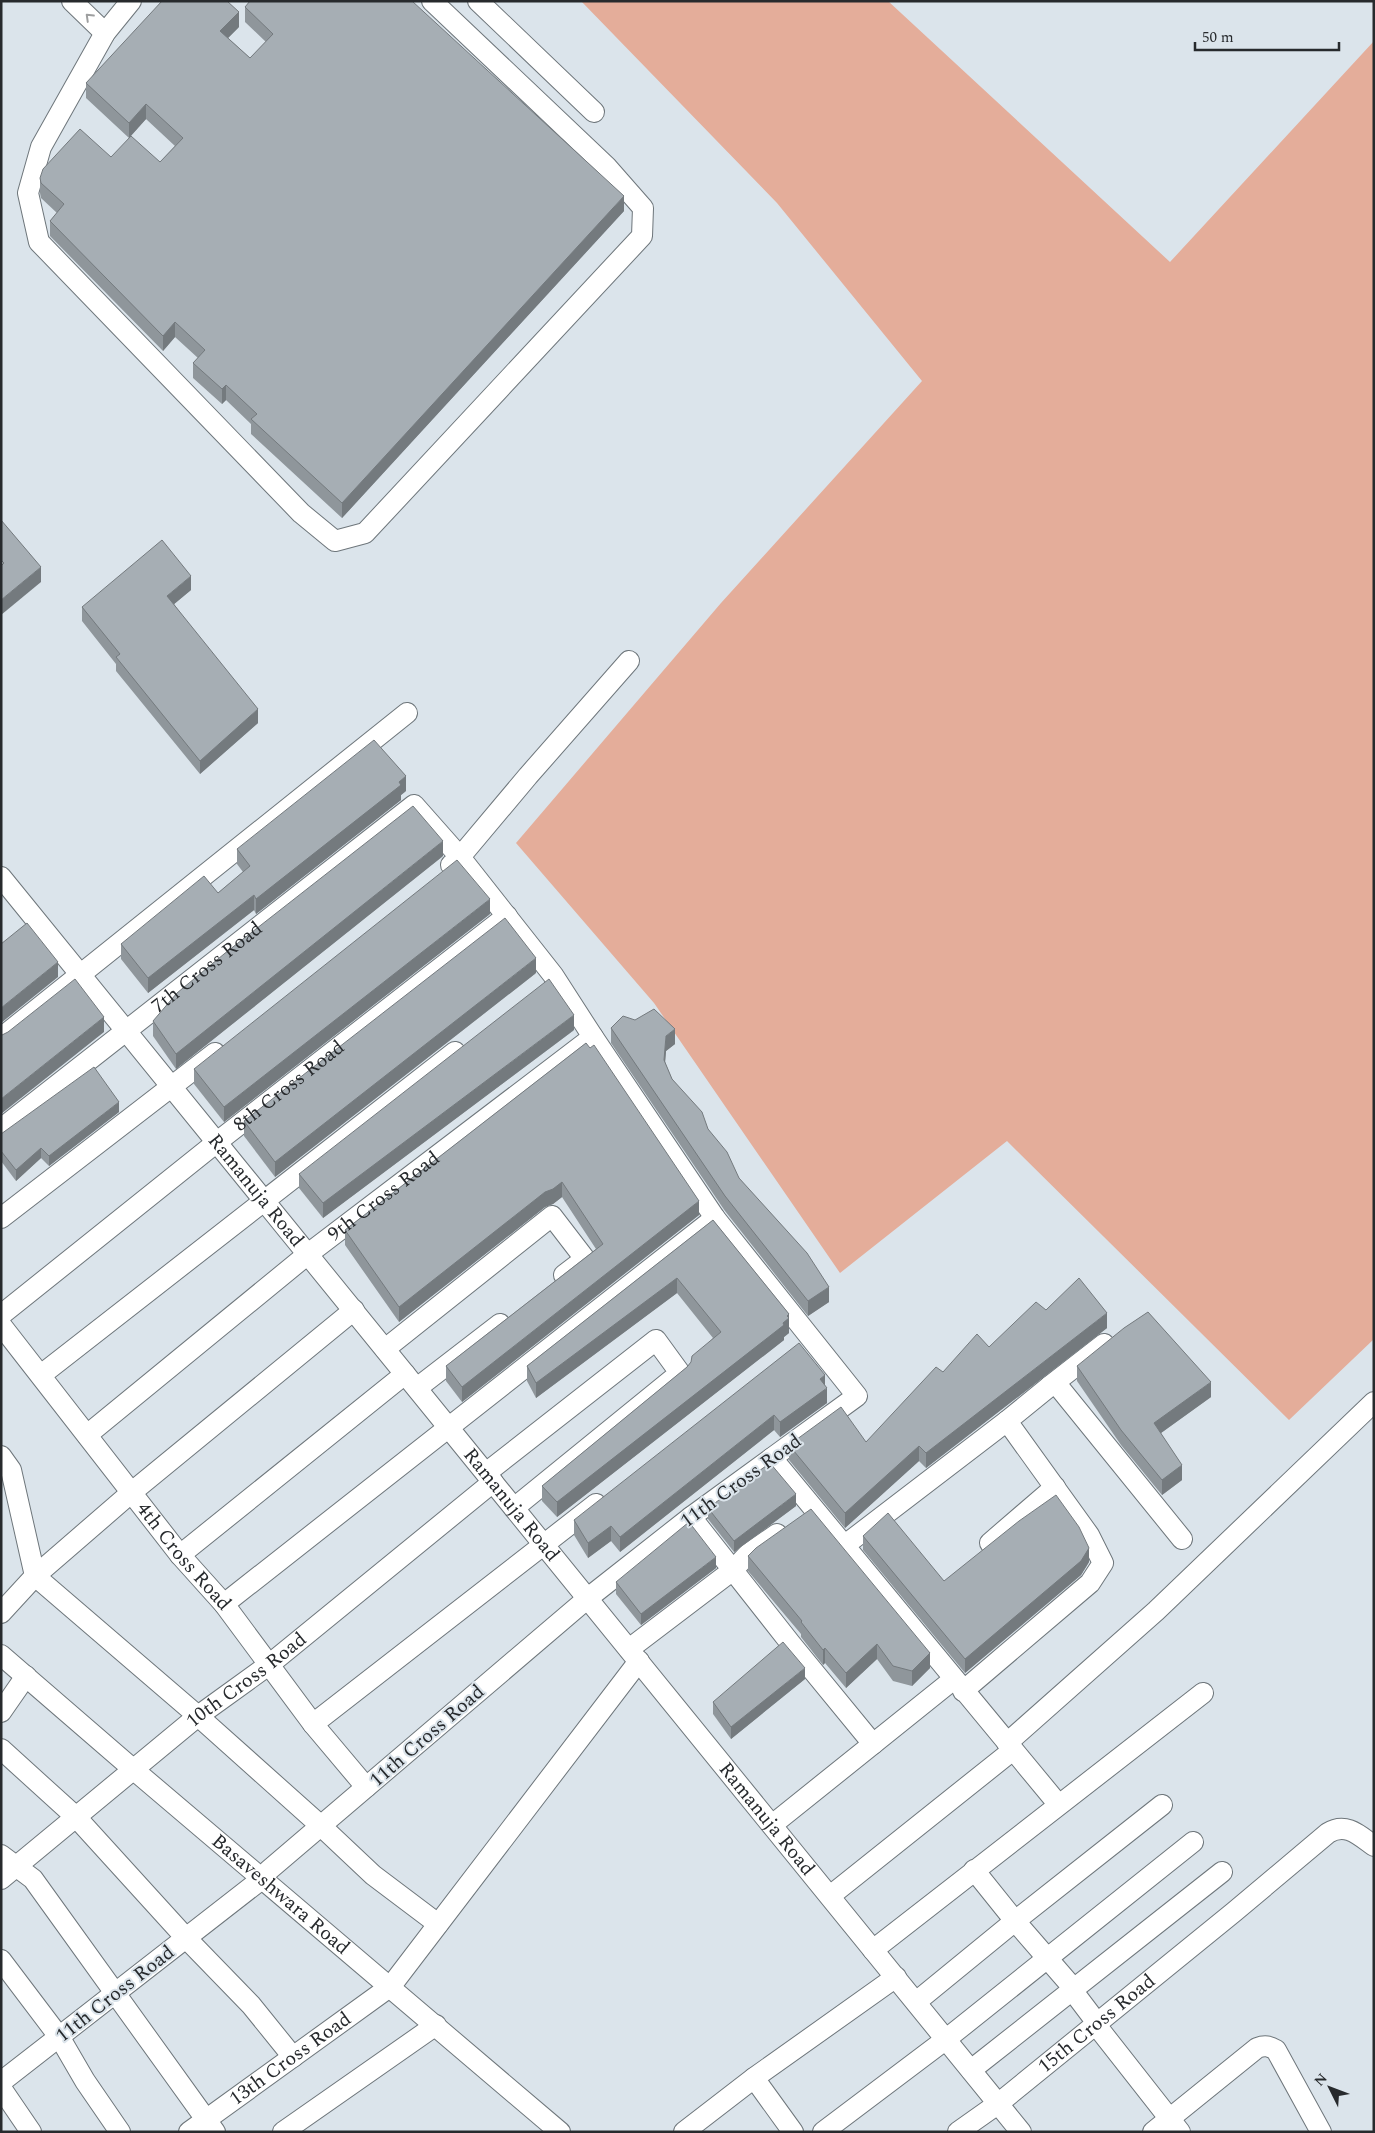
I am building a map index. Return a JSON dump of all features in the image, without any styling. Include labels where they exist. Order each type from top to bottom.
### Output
[{"type":"street","points":[[72,1],[105,33]]},
{"type":"street","points":[[131,1],[105,33],[41,147],[28,193],[39,242],[301,513],[335,541],[365,533],[642,236],[643,208],[607,167],[432,1]]},
{"type":"street","points":[[478,1],[594,112]]},
{"type":"street","points":[[437,876],[460,857],[629,661]]},
{"type":"street","points":[[1,1038],[407,713]]},
{"type":"street","name":"7th Cross Road","points":[[1,1129],[414,805],[460,857]]},
{"type":"street","points":[[224,1604],[715,1218],[592,1038],[545,982],[506,916],[460,857]]},
{"type":"street","name":"Ramanuja Road","points":[[1,877],[28,923],[80,973],[896,1977],[945,2040],[1022,2132]]},
{"type":"street","name":"8th Cross Road","points":[[1,1315],[217,1142],[506,916]]},
{"type":"street","name":"9th Cross Road","points":[[87,1435],[308,1254],[592,1038]]},
{"type":"street","points":[[41,1375],[467,1042]]},
{"type":"street","points":[[1,1218],[227,1044]]},
{"type":"street","points":[[385,1349],[552,1216],[585,1259],[547,1288]]},
{"type":"street","name":"11th Cross Road","points":[[1,2082],[60,2038],[263,1878],[269,1870],[588,1598],[691,1517],[857,1396],[801,1341],[715,1218]]},
{"type":"street","points":[[1,1613],[35,1576],[132,1492],[354,1310]]},
{"type":"street","points":[[180,1555],[411,1381],[516,1312]]},
{"type":"street","name":"4th Cross Road","points":[[1,1325],[180,1555],[224,1604],[313,1724],[366,1787]]},
{"type":"street","points":[[844,1545],[1007,1421],[1112,1338]]},
{"type":"street","name":"10th Cross Road","points":[[6,1867],[76,1817],[198,1716],[270,1664],[656,1340],[680,1373],[514,1508]]},
{"type":"street","points":[[1050,1386],[1058,1386],[1182,1539]]},
{"type":"street","points":[[830,1896],[1010,1747],[1156,1611],[1374,1402]]},
{"type":"street","points":[[772,1825],[873,1744],[958,1685],[1090,1583],[1103,1563],[1089,1535],[1007,1421]]},
{"type":"street","points":[[1,1456],[11,1470],[35,1576],[198,1716],[373,1875],[438,1924]]},
{"type":"street","points":[[772,1458],[1058,1804]]},
{"type":"street","points":[[990,1543],[1055,1487]]},
{"type":"street","points":[[313,1724],[614,1489]]},
{"type":"street","name":"13th Cross Road","points":[[189,2132],[211,2126],[293,2057],[391,1986],[634,1655],[733,1570],[748,1554],[813,1508]]},
{"type":"street","points":[[691,1517],[873,1744]]},
{"type":"street","name":"Basaveshwara Road","points":[[1,1655],[560,2132]]},
{"type":"street","points":[[1,1712],[26,1676]]},
{"type":"street","points":[[873,1950],[1058,1804],[1203,1693]]},
{"type":"street","points":[[1,1750],[76,1817],[186,1938],[251,2005],[293,2057]]},
{"type":"street","points":[[916,2002],[1014,1921],[1162,1805]]},
{"type":"street","name":"15th Cross Road","points":[[958,2132],[998,2103],[1096,2025],[1335,1829],[1353,1830],[1374,1846]]},
{"type":"street","points":[[823,2132],[945,2040],[1193,1842]]},
{"type":"street","points":[[6,1867],[33,1879],[211,2126]]},
{"type":"street","points":[[974,1870],[1014,1921],[1074,1989],[1072,1990],[1097,2023],[1096,2025],[1175,2125]]},
{"type":"street","points":[[971,2070],[1222,1872]]},
{"type":"street","points":[[1,1960],[60,2038],[85,2081],[120,2132]]},
{"type":"street","points":[[684,2132],[754,2078],[896,1977]]},
{"type":"street","points":[[283,2132],[436,2025]]},
{"type":"street","points":[[1153,2132],[1175,2125],[1257,2048],[1269,2046],[1276,2050],[1321,2132]]},
{"type":"street","points":[[754,2078],[793,2132]]},
{"type":"street","points":[[1,2088],[31,2132]]},
{"type":"shaded area","points":[[581,1],[888,1],[1170,262],[1374,41],[1374,1339],[1289,1420],[1007,1141],[840,1273],[654,1003],[516,843],[721,603],[922,381],[777,203]]},
{"type":"building","points":[[162,1],[227,1],[239,12],[220,31],[250,58],[273,34],[245,7],[250,1],[412,1],[624,196],[342,503],[251,419],[257,414],[226,385],[222,389],[193,363],[205,350],[175,322],[163,336],[50,221],[64,204],[41,183],[40,178],[43,169],[80,129],[111,157],[131,136],[160,162],[183,138],[146,104],[129,123],[86,83]]},
{"type":"building","points":[[1,520],[41,567],[1,600],[1,566],[4,563],[1,560]]},
{"type":"building","points":[[162,540],[191,576],[167,596],[258,709],[200,761],[116,657],[120,654],[82,607]]},
{"type":"building","points":[[374,740],[406,776],[399,782],[401,785],[256,899],[254,895],[148,978],[121,944],[204,876],[218,893],[250,866],[237,849]]},
{"type":"building","points":[[413,806],[443,841],[176,1054],[153,1021],[177,993]]},
{"type":"building","points":[[457,860],[490,899],[224,1107],[194,1069]]},
{"type":"building","points":[[505,918],[536,958],[275,1162],[244,1121]]},
{"type":"building","points":[[27,923],[58,962],[1,1008],[1,944]]},
{"type":"building","points":[[75,979],[104,1017],[1,1099],[1,1034],[8,1032]]},
{"type":"building","points":[[549,979],[574,1015],[323,1203],[299,1174]]},
{"type":"building","points":[[654,1009],[675,1029],[666,1036],[664,1060],[672,1079],[702,1112],[708,1129],[727,1152],[739,1178],[807,1253],[829,1287],[808,1301],[725,1196],[611,1028],[623,1016],[635,1020]]},
{"type":"building","points":[[586,1043],[590,1048],[594,1045],[699,1201],[462,1387],[446,1366],[603,1244],[562,1182],[545,1192],[399,1307],[345,1230]]},
{"type":"building","points":[[94,1067],[119,1102],[49,1156],[41,1148],[16,1170],[1,1151],[1,1134]]},
{"type":"building","points":[[713,1220],[789,1314],[787,1316],[789,1318],[783,1323],[784,1325],[557,1502],[542,1486],[687,1367],[691,1362],[692,1356],[721,1332],[677,1278],[536,1383],[527,1366]]},
{"type":"building","points":[[1079,1278],[1107,1313],[926,1453],[919,1446],[845,1513],[789,1445],[841,1407],[866,1442],[936,1367],[943,1372],[977,1334],[989,1347],[1036,1302],[1046,1310]]},
{"type":"building","points":[[1148,1312],[1211,1382],[1154,1423],[1182,1465],[1162,1480],[1121,1430],[1077,1366],[1124,1328]]},
{"type":"building","points":[[799,1343],[825,1375],[820,1379],[827,1388],[780,1422],[774,1415],[620,1537],[611,1526],[588,1543],[574,1520]]},
{"type":"building","points":[[770,1463],[796,1494],[734,1541],[708,1508]]},
{"type":"building","points":[[1056,1495],[1079,1527],[1089,1548],[1081,1561],[965,1659],[863,1536],[888,1513],[944,1581],[1019,1521]]},
{"type":"building","points":[[811,1509],[930,1653],[912,1671],[893,1666],[877,1644],[846,1673],[825,1648],[823,1650],[802,1621],[748,1556],[756,1548]]},
{"type":"building","points":[[689,1522],[716,1557],[641,1614],[616,1582]]},
{"type":"building","points":[[783,1642],[805,1668],[731,1727],[713,1702]]}]
